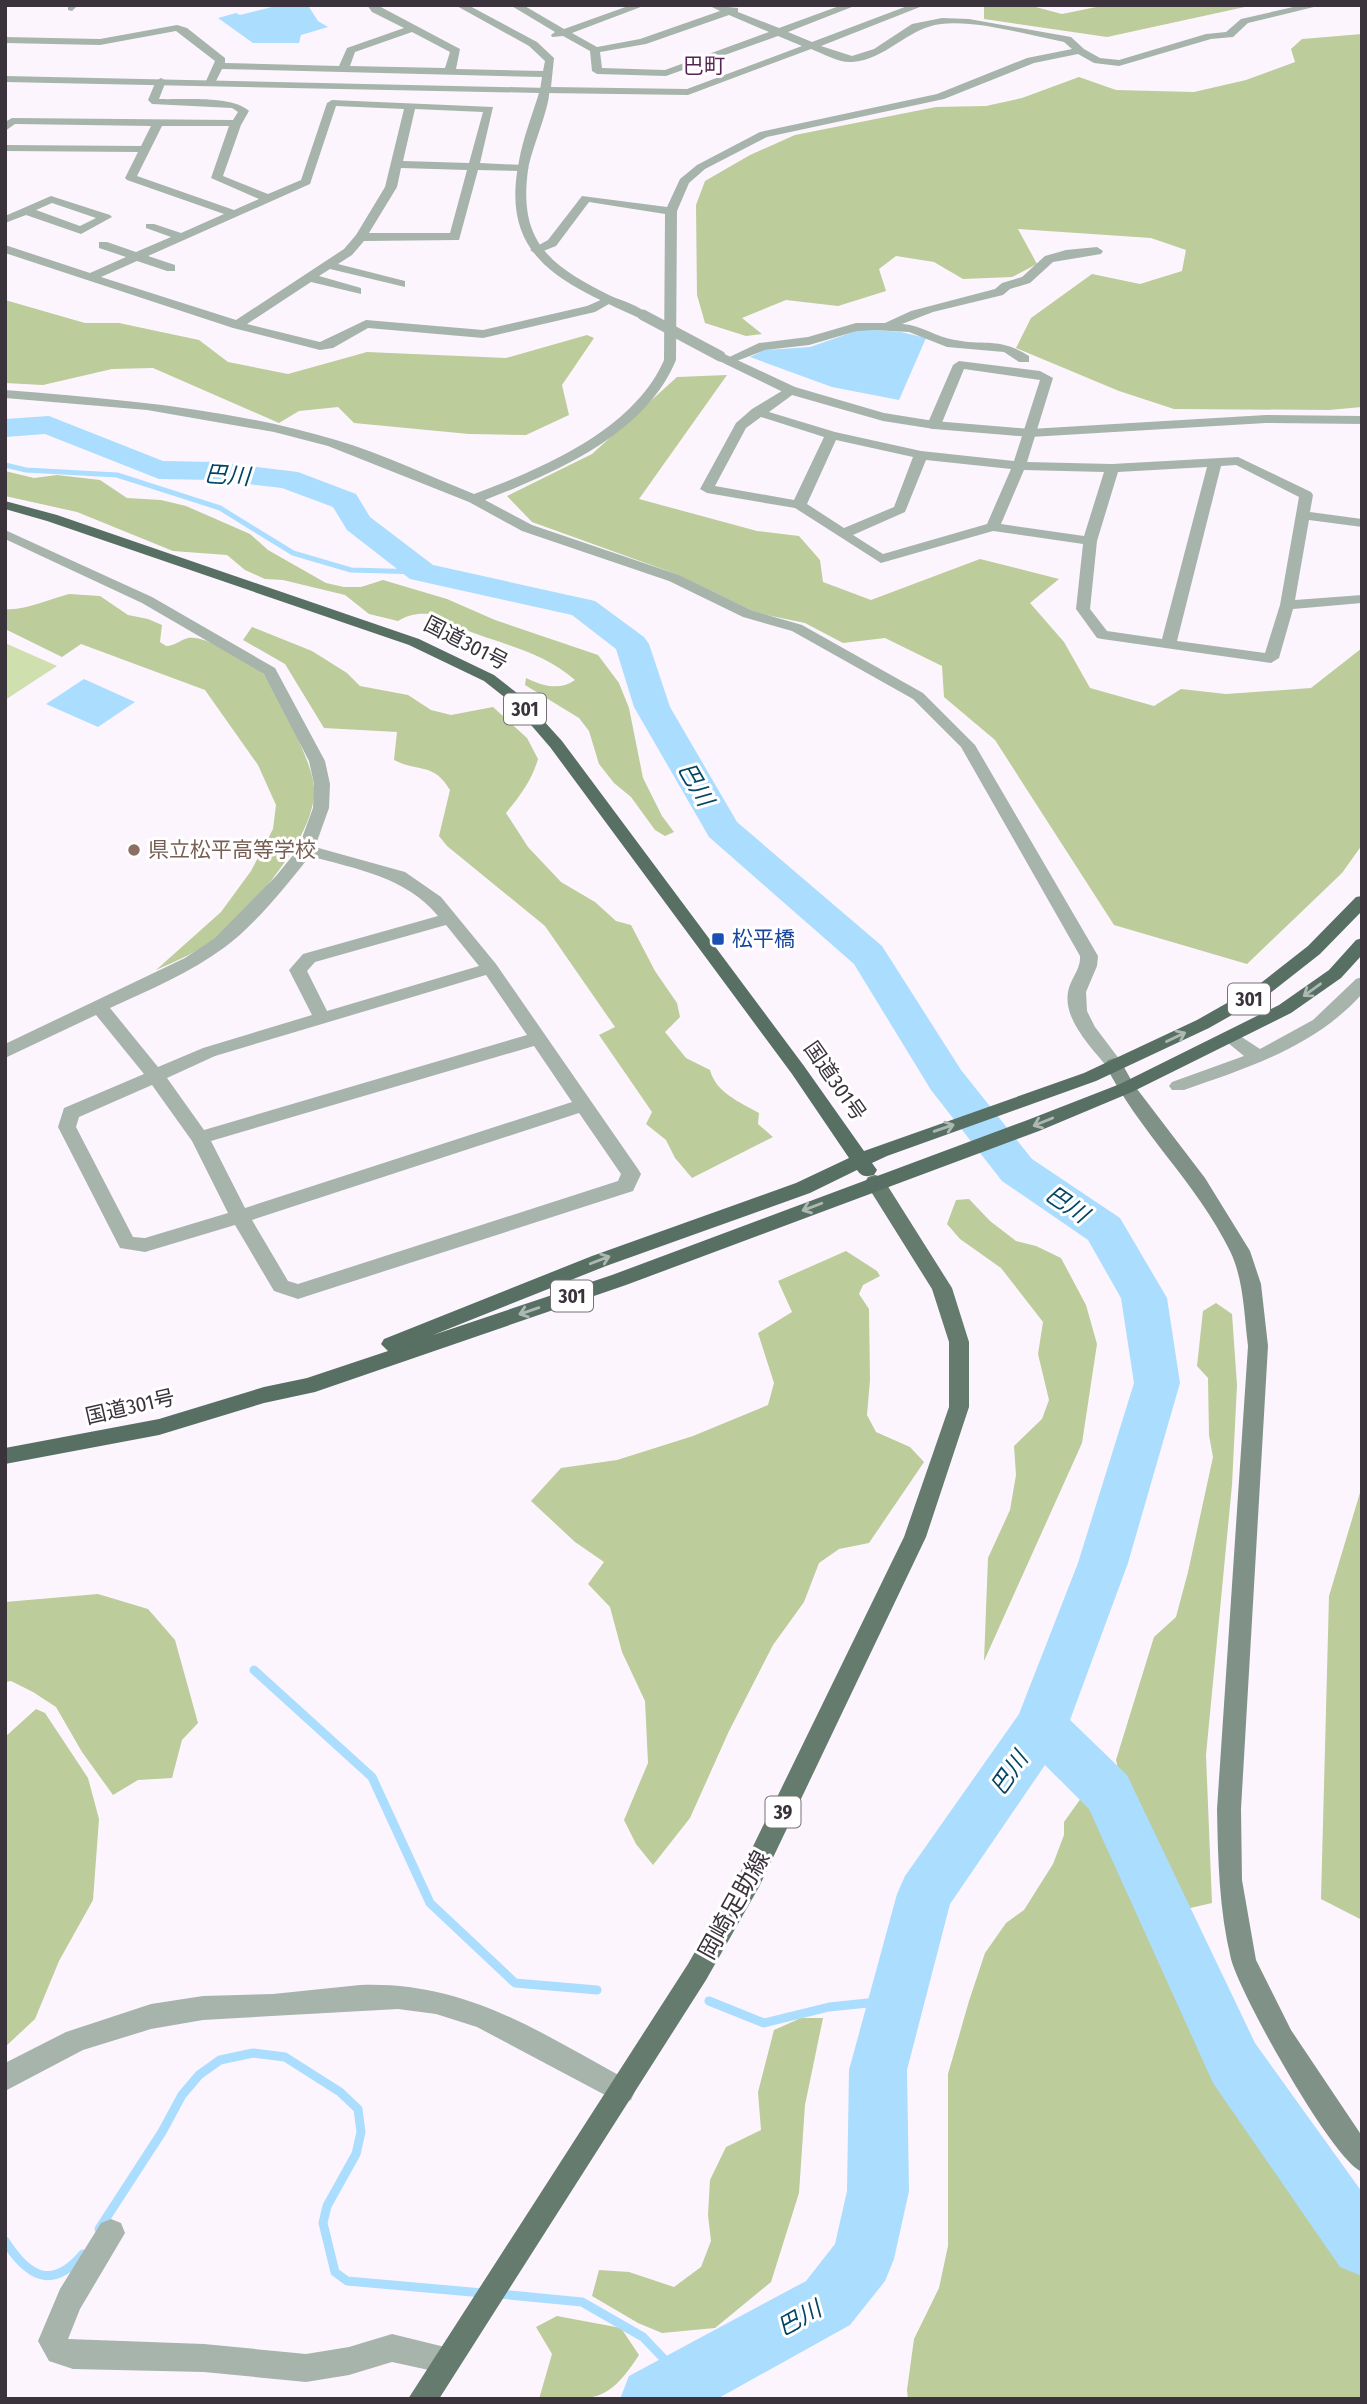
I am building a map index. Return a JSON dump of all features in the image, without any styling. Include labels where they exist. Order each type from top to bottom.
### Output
[{"type":"highway","name":"国道301号","points":[[5,505],[414,642],[489,678],[517,700],[556,744],[782,1048],[860,1160],[886,1179]]},
{"type":"highway","name":"国道301号","points":[[264,1395],[290,1381],[439,1326],[598,1261],[803,1188],[880,1151],[1090,1077],[1203,1024],[1263,990],[1286,975],[1314,950],[1362,901]]},
{"type":"highway","name":"国道301号","points":[[5,1456],[159,1427],[264,1395],[308,1386],[619,1280],[1116,1092],[1231,1038],[1285,1009],[1335,974],[1362,944]]},
{"type":"main road","points":[[1114,1064],[1116,1092],[1198,1183],[1240,1251],[1251,1284],[1258,1346],[1228,1809],[1230,1880],[1244,1961],[1282,2039],[1328,2112],[1362,2159]]},
{"type":"main road","name":"岡崎足助線","points":[[422,2399],[697,1972],[750,1879],[915,1537],[959,1407],[960,1342],[943,1288],[886,1179]]},
{"type":"street","points":[[372,5],[376,10],[456,51],[450,70]]},
{"type":"street","points":[[460,5],[532,44],[550,60],[545,90],[523,168],[520,207],[524,225],[536,250],[610,300],[790,390],[883,417],[934,425],[1030,433],[1254,420],[1362,420]]},
{"type":"street","points":[[519,7],[536,5]]},
{"type":"street","points":[[532,44],[641,5]]},
{"type":"street","points":[[713,5],[839,57],[852,59],[878,51],[916,26],[942,20],[1068,39],[1080,51],[1098,61],[1119,63],[1210,36],[1229,35],[1245,21],[1317,5]]},
{"type":"street","points":[[519,7],[595,50],[642,42],[748,5]]},
{"type":"street","points":[[595,50],[597,71],[666,73],[852,5]]},
{"type":"street","points":[[5,79],[688,92],[920,5]]},
{"type":"street","points":[[5,40],[100,42],[177,28],[221,60],[211,81]]},
{"type":"street","points":[[344,67],[351,50],[412,29]]},
{"type":"street","points":[[474,499],[545,472],[580,454],[627,415],[663,379],[670,360],[671,211],[684,181],[701,167],[764,134],[940,97],[1031,60],[1080,51]]},
{"type":"street","points":[[219,66],[548,74]]},
{"type":"street","points":[[161,81],[153,100],[156,102],[234,105],[244,111],[236,124],[217,178],[270,199]]},
{"type":"street","points":[[90,277],[306,182],[338,85]]},
{"type":"street","points":[[332,103],[489,109],[455,237],[361,237]]},
{"type":"street","points":[[237,325],[348,252],[361,237],[391,187],[410,106]]},
{"type":"street","points":[[5,128],[12,121],[236,124]]},
{"type":"street","points":[[158,123],[131,178],[235,214]]},
{"type":"street","points":[[5,148],[145,149]]},
{"type":"street","points":[[397,164],[523,168]]},
{"type":"street","points":[[536,250],[552,243],[586,198],[671,211]]},
{"type":"street","points":[[5,220],[51,199],[106,216],[81,230],[26,211]]},
{"type":"street","points":[[150,226],[182,237]]},
{"type":"street","points":[[103,245],[171,268]]},
{"type":"street","points":[[5,249],[237,325],[320,346],[329,345],[366,324],[483,334],[592,309],[610,300]]},
{"type":"street","points":[[889,326],[913,312],[999,292],[1006,286],[1026,280],[1049,259],[1066,254],[1097,251]]},
{"type":"street","points":[[328,265],[401,284]]},
{"type":"street","points":[[309,277],[358,291]]},
{"type":"street","points":[[725,358],[763,346],[809,341],[856,327],[889,326],[911,328],[951,344],[1006,348],[1024,359]]},
{"type":"street","points":[[934,425],[959,365],[964,363],[1046,378],[1019,466],[993,527]]},
{"type":"street","points":[[790,390],[741,426],[707,489],[799,505],[881,559],[993,527],[1090,541]]},
{"type":"street","points":[[5,394],[147,406],[275,428],[333,443],[474,499],[527,528],[674,578],[748,614],[797,628],[918,696],[967,745],[1089,956],[1088,970],[1076,991],[1077,1007],[1114,1064]]},
{"type":"street","points":[[757,412],[832,435],[921,455],[1019,466],[1112,468],[1238,461],[1306,495],[1305,515],[1287,605],[1271,658],[1102,635],[1083,609],[1090,541],[1112,468]]},
{"type":"street","points":[[799,505],[832,435]]},
{"type":"street","points":[[844,534],[900,509],[921,455]]},
{"type":"street","points":[[1168,645],[1215,462]]},
{"type":"street","points":[[1305,515],[1362,523]]},
{"type":"street","points":[[5,534],[147,600],[270,671],[317,761],[322,784],[321,808],[306,850],[282,880],[221,942],[191,962],[5,1052]]},
{"type":"street","points":[[1287,605],[1362,599]]},
{"type":"street","points":[[99,1007],[154,1074],[200,1138],[240,1217],[281,1286],[298,1292],[626,1186],[631,1174],[490,968],[451,918],[418,886],[399,876],[306,850]]},
{"type":"street","points":[[322,1018],[298,970],[309,958],[451,918]]},
{"type":"street","points":[[490,968],[209,1052],[154,1074],[71,1113],[67,1127],[127,1242],[145,1245],[240,1217],[585,1104]]},
{"type":"street","points":[[1178,1086],[1258,1057],[1295,1038],[1335,1012],[1362,982],[1335,974]]},
{"type":"street","points":[[200,1138],[539,1038]]},
{"type":"street","points":[[1231,1038],[1258,1057]]},
{"type":"street","points":[[5,2078],[64,2044],[98,2031],[146,2019],[202,2008],[280,2005],[365,1995],[436,2002],[502,2026],[622,2091]]},
{"type":"street","points":[[111,2233],[70,2300],[52,2341],[59,2351],[73,2355],[204,2358],[306,2368],[349,2361],[392,2348],[447,2360]]},
{"type":"green space","points":[[984,5],[1028,5],[1062,14],[1106,5],[1254,5],[1107,37],[984,19]]},
{"type":"green space","points":[[1362,34],[1362,407],[1329,410],[1174,409],[1119,391],[1016,348],[1031,318],[1092,274],[1140,284],[1182,271],[1186,250],[1151,238],[1018,229],[1037,264],[1012,277],[963,279],[934,262],[896,256],[879,269],[886,291],[838,306],[786,300],[742,318],[762,334],[746,336],[705,323],[697,295],[696,205],[705,181],[750,155],[795,135],[936,107],[986,106],[1022,98],[1079,77],[1116,90],[1194,92],[1246,80],[1295,62],[1291,49],[1302,39]]},
{"type":"green space","points":[[5,300],[85,323],[119,323],[199,340],[228,362],[288,374],[367,352],[506,358],[587,335],[594,338],[562,385],[569,415],[526,435],[469,434],[354,423],[338,407],[299,411],[279,423],[153,368],[112,369],[43,385],[5,383]]},
{"type":"green space","points":[[727,375],[639,499],[757,531],[799,536],[820,560],[823,582],[871,600],[980,559],[1059,579],[1030,603],[1064,642],[1090,688],[1154,706],[1181,689],[1226,694],[1311,688],[1362,648],[1362,845],[1342,873],[1247,964],[1114,925],[995,740],[944,697],[942,666],[885,638],[843,643],[805,623],[757,613],[676,574],[532,522],[507,496],[592,454],[677,377]]},
{"type":"green space","points":[[5,471],[34,478],[57,475],[100,480],[127,498],[161,500],[186,506],[250,534],[268,550],[326,583],[361,587],[383,580],[447,599],[495,620],[598,655],[619,683],[629,708],[643,778],[662,816],[674,832],[665,836],[655,830],[631,797],[614,783],[599,764],[589,731],[579,718],[525,685],[526,678],[551,686],[575,680],[550,662],[434,615],[417,614],[398,621],[369,614],[345,595],[283,580],[265,579],[245,570],[227,555],[173,551],[77,512],[5,496]]},
{"type":"green space","points":[[69,594],[100,596],[128,615],[162,625],[160,642],[166,646],[196,638],[228,651],[265,675],[294,730],[312,775],[312,806],[305,826],[294,848],[264,890],[217,937],[156,970],[221,912],[251,871],[273,829],[276,805],[258,765],[205,690],[81,644],[62,657],[5,629],[5,609],[29,606]]},
{"type":"green space","points":[[252,627],[312,651],[347,673],[360,686],[408,695],[431,710],[451,715],[493,707],[527,738],[538,759],[525,788],[506,813],[528,847],[561,882],[595,902],[616,921],[631,925],[655,971],[677,1003],[680,1017],[665,1032],[686,1058],[710,1070],[723,1091],[759,1113],[758,1124],[773,1137],[692,1178],[675,1158],[666,1140],[646,1124],[652,1112],[599,1035],[615,1027],[545,926],[447,846],[439,836],[450,790],[444,781],[432,772],[394,760],[397,732],[324,728],[285,664],[243,640]]},
{"type":"green space","points":[[5,643],[57,666],[5,700]]},
{"type":"green space","points":[[969,1199],[990,1221],[1016,1241],[1036,1246],[1061,1258],[1086,1305],[1097,1344],[1082,1443],[984,1661],[988,1558],[1010,1510],[1016,1475],[1014,1446],[1042,1419],[1049,1400],[1038,1354],[1043,1322],[1001,1268],[960,1239],[947,1224],[956,1200]]},
{"type":"green space","points":[[846,1251],[877,1271],[880,1276],[863,1285],[859,1294],[869,1309],[870,1380],[867,1415],[876,1432],[910,1447],[924,1462],[869,1543],[839,1549],[819,1563],[804,1602],[773,1645],[729,1731],[690,1818],[653,1865],[636,1844],[624,1820],[648,1763],[645,1701],[622,1652],[610,1607],[588,1584],[604,1562],[575,1542],[531,1501],[561,1468],[617,1460],[693,1436],[768,1405],[774,1383],[758,1333],[792,1312],[778,1281]]},
{"type":"green space","points":[[1216,1303],[1232,1314],[1237,1385],[1232,1485],[1206,1755],[1212,1903],[1186,1909],[1175,1897],[1126,1801],[1116,1760],[1154,1637],[1176,1617],[1188,1572],[1213,1457],[1209,1435],[1208,1378],[1197,1366],[1203,1311]]},
{"type":"green space","points":[[1362,1486],[1362,1920],[1321,1899],[1329,1596]]},
{"type":"green space","points":[[98,1594],[148,1609],[175,1640],[198,1723],[182,1740],[172,1778],[138,1780],[113,1795],[82,1752],[56,1707],[11,1681],[5,1682],[5,1602]]},
{"type":"green space","points":[[36,1709],[45,1713],[88,1778],[99,1819],[93,1900],[59,1961],[35,2019],[5,2047],[5,1737]]},
{"type":"green space","points":[[1084,1794],[1094,1799],[1104,1825],[1131,1865],[1155,1909],[1236,2092],[1362,2268],[1362,2399],[908,2399],[914,2339],[939,2288],[948,2246],[948,2074],[969,2001],[985,1953],[1006,1923],[1024,1910],[1053,1864],[1064,1835],[1064,1822]]},
{"type":"green space","points":[[801,2018],[823,2018],[805,2105],[799,2193],[771,2282],[715,2328],[662,2333],[638,2323],[592,2296],[599,2270],[629,2272],[674,2287],[701,2267],[711,2241],[708,2215],[710,2180],[726,2147],[761,2130],[758,2092],[774,2030]]},
{"type":"green space","points":[[557,2316],[621,2328],[639,2355],[618,2383],[598,2395],[574,2399],[539,2399],[552,2354],[536,2327]]},
{"type":"water","points":[[280,5],[309,7],[318,21],[328,27],[301,35],[299,43],[253,43],[218,18],[236,13],[240,15]]},
{"type":"water","points":[[862,329],[901,332],[926,338],[899,400],[832,387],[750,357],[765,350],[810,347]]},
{"type":"water","points":[[84,679],[135,702],[98,727],[46,704]]},
{"type":"waterway","name":"巴川","points":[[5,428],[49,425],[159,470],[215,471],[287,479],[345,501],[358,523],[422,572],[583,608],[632,644],[652,707],[722,829],[868,955],[946,1080],[1017,1170],[1104,1229],[1144,1298],[1157,1383],[1103,1563],[1041,1726]]},
{"type":"waterway","points":[[5,465],[26,470],[117,475],[220,508],[293,553],[351,570],[422,572]]},
{"type":"waterway","points":[[254,1670],[372,1777],[430,1903],[515,1983],[597,1990]]},
{"type":"waterway","name":"巴川","points":[[652,2399],[828,2303],[863,2259],[878,2191],[878,2070],[925,1894],[1041,1726]]},
{"type":"waterway","points":[[1041,1726],[1108,1792],[1234,2063],[1362,2245]]},
{"type":"waterway","points":[[709,2001],[764,2023],[829,2007],[897,2000]]},
{"type":"waterway","points":[[99,2229],[162,2132],[182,2095],[199,2075],[220,2060],[253,2053],[285,2057],[340,2092],[358,2109],[361,2132],[356,2154],[327,2206],[323,2223],[335,2272],[347,2281],[483,2293]]},
{"type":"waterway","points":[[5,2241],[22,2263],[31,2270],[50,2276],[71,2266],[83,2254]]},
{"type":"waterway","points":[[499,2294],[582,2302],[643,2337],[685,2381]]},
{"type":"place","name":"県立松平高等学校","points":[[134,850]]},
{"type":"place","name":"松平橋","points":[[718,939]]},
{"type":"district","name":"巴町","points":[[704,66]]}]
